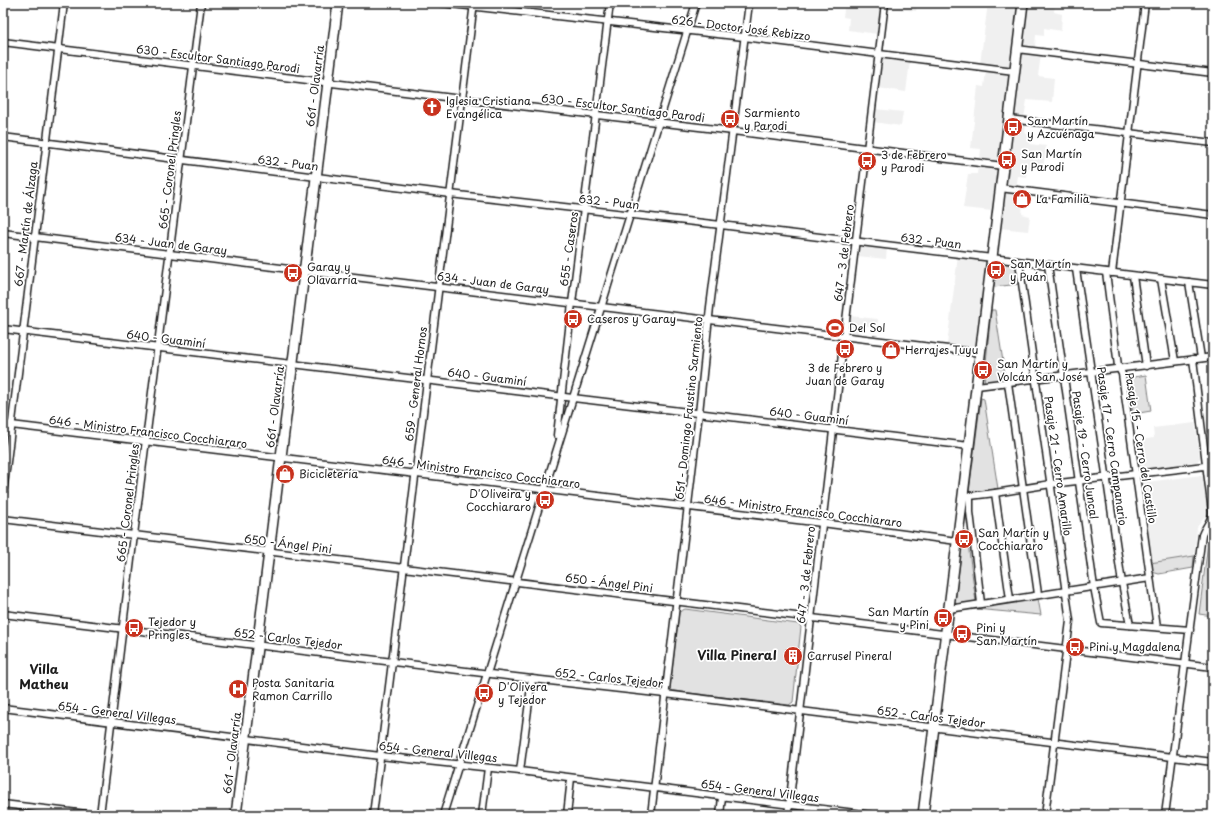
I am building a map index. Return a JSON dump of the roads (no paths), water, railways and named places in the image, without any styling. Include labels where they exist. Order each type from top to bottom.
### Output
[{"type":"main road","name":"661 - Olavarría","points":[[236,815],[338,3]]},
{"type":"main road","points":[[923,815],[957,541],[967,495],[969,446],[1023,3]]},
{"type":"street","name":"667 - Martín de Álzaga","points":[[3,494],[64,3]]},
{"type":"street","name":"665 - Coronel Pringles","points":[[100,815],[201,3]]},
{"type":"street","name":"626 - Doctor José Rebizzo","points":[[442,3],[474,5],[744,37],[1014,71]]},
{"type":"street","name":"655 - Caseros","points":[[556,451],[572,303],[610,3]]},
{"type":"street","points":[[443,815],[696,3]]},
{"type":"street","name":"651 - Domingo Faustino Sarmiento","points":[[651,815],[748,3]]},
{"type":"street","name":"647 - 3 de Febrero","points":[[788,815],[885,3]]},
{"type":"street","name":"Pasaje 15 - Cerro del Castillo","points":[[1145,3],[1121,203],[1109,273],[1119,369],[1122,374],[1157,627]]},
{"type":"street","name":"659 - General Hornos","points":[[373,815],[474,5]]},
{"type":"street","name":"630 - Escultor Santiago Parodi","points":[[3,42],[461,100],[596,114],[1003,166]]},
{"type":"street","points":[[1017,49],[1213,73]]},
{"type":"street","points":[[1009,119],[1213,143]]},
{"type":"street","name":"632 - Puan","points":[[3,137],[450,194],[631,214],[1213,285]]},
{"type":"street","points":[[1000,188],[1213,215]]},
{"type":"street","name":"634 - Juan de Garay","points":[[3,232],[305,271],[980,353]]},
{"type":"street","name":"Pasaje 21 - Cerro Amarillo","points":[[1019,262],[1070,621],[1045,815]]},
{"type":"street","name":"Pasaje 19 - Cerro Juncal","points":[[1048,265],[1094,587],[1101,623],[1130,625]]},
{"type":"street","name":"Pasaje 17 - Cerro Campanario","points":[[1076,269],[1122,583],[1130,625]]},
{"type":"street","points":[[1133,276],[1146,366]]},
{"type":"street","points":[[1161,279],[1175,362]]},
{"type":"street","points":[[1189,282],[1201,358]]},
{"type":"street","name":"640 - Guaminí","points":[[3,329],[969,446]]},
{"type":"street","points":[[976,386],[1213,357]]},
{"type":"street","points":[[1165,815],[1202,535],[1204,529],[1210,524],[1212,516],[1210,465],[1193,360]]},
{"type":"street","points":[[1008,383],[1038,594]]},
{"type":"street","name":"646 - Ministro Francisco Cocchiararo","points":[[3,424],[822,523],[957,541]]},
{"type":"street","points":[[981,603],[967,495],[995,493],[1051,484],[1210,465]]},
{"type":"street","points":[[995,493],[1010,599]]},
{"type":"street","name":"650 - Ángel Pini","points":[[3,519],[1213,668]]},
{"type":"street","points":[[949,609],[1038,594],[1150,578]]},
{"type":"street","name":"652 - Carlos Tejedor","points":[[3,614],[1213,762]]},
{"type":"street","points":[[1130,625],[1190,630]]},
{"type":"street","points":[[520,771],[532,679]]},
{"type":"street","name":"654 - General Villegas","points":[[3,708],[458,766],[520,771],[789,806],[871,815]]},
{"type":"street","points":[[482,815],[488,768]]},
{"type":"street","points":[[567,815],[571,778]]},
{"type":"street","points":[[720,815],[722,797]]},
{"type":"street","points":[[3,804],[95,815]]},
{"type":"place","name":"Iglesia Cristiana Evangélica","points":[[432,107]]},
{"type":"place","name":"Sarmiento y Parodi","points":[[730,119]]},
{"type":"place","name":"San Martín y Azcuénaga","points":[[1013,127]]},
{"type":"place","name":"San Martín y Parodi","points":[[1007,160]]},
{"type":"place","name":"3 de Febrero y Parodi","points":[[867,161]]},
{"type":"place","name":"La Familia","points":[[1022,199]]},
{"type":"place","name":"San Martín y Puán","points":[[996,270]]},
{"type":"place","name":"Garay y Olavarría","points":[[293,273]]},
{"type":"place","name":"Caseros y Garay","points":[[573,319]]},
{"type":"place","name":"Del Sol","points":[[835,328]]},
{"type":"place","name":"3 de Febrero y Juan de Garay","points":[[845,349]]},
{"type":"place","name":"Herrajes Tuyu","points":[[891,350]]},
{"type":"place","name":"San Martín y Volcán San José","points":[[983,370]]},
{"type":"place","name":"Bicicletería","points":[[285,474]]},
{"type":"place","name":"D'Oliveira y Cocchiararo","points":[[545,500]]},
{"type":"place","name":"San Martín y Cocchiararo","points":[[964,539]]},
{"type":"place","name":"San Martín y Pini","points":[[943,618]]},
{"type":"place","name":"Tejedor y Pringles","points":[[134,628]]},
{"type":"place","name":"Pini y San Martín","points":[[962,634]]},
{"type":"place","name":"Pini y Magdalena","points":[[1075,647]]},
{"type":"place","name":"Carrusel Pineral","points":[[793,656]]},
{"type":"place","name":"Posta Sanitaria Ramon Carrillo","points":[[238,689]]},
{"type":"place","name":"D'Olivera y Tejedor","points":[[484,693]]},
{"type":"district","name":"Villa Pineral","points":[[737,655]]},
{"type":"district","name":"Villa Matheu","points":[[44,676]]}]
